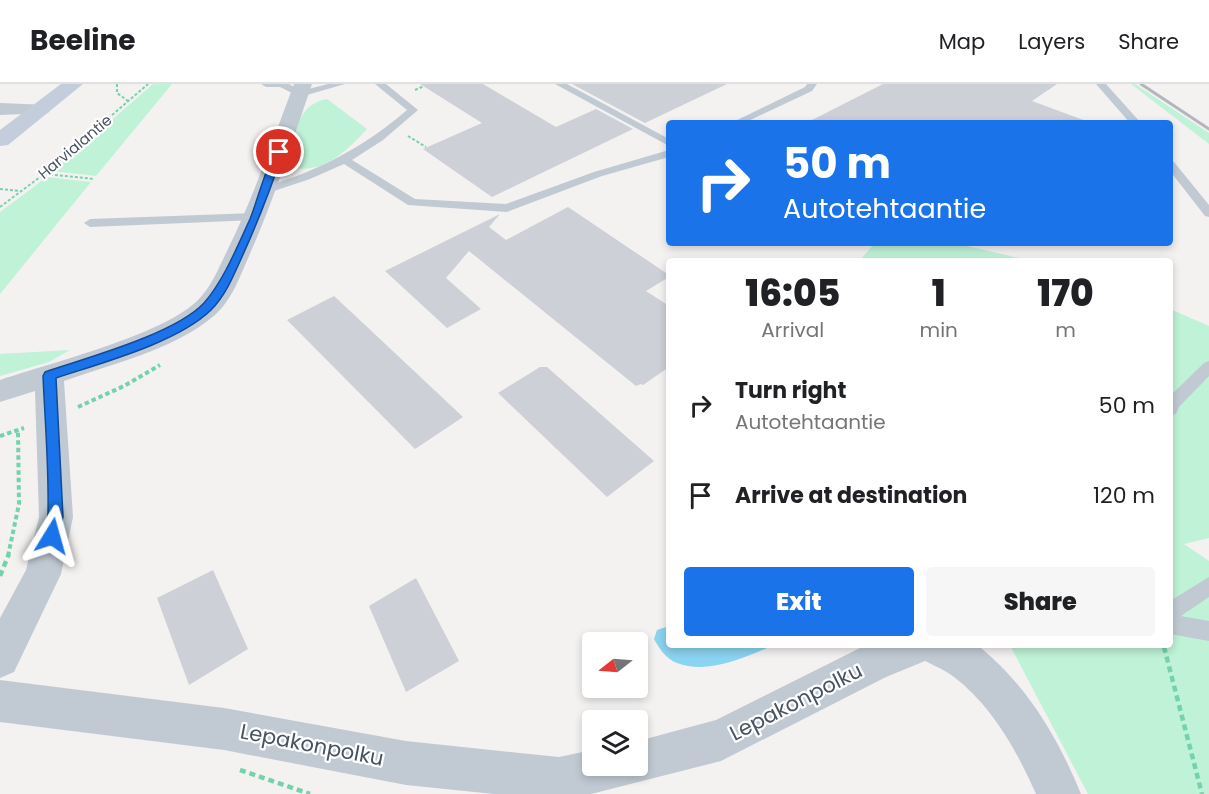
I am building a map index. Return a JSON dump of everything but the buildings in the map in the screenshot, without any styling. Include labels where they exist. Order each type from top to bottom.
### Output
[{"type":"main road","points":[[0,140],[13,115],[50,84]]},
{"type":"main road","points":[[13,115],[73,84]]},
{"type":"street","points":[[0,391],[140,344],[175,328],[206,308],[222,288],[255,217],[301,89]]},
{"type":"street","points":[[0,658],[43,574],[56,517],[49,376]]},
{"type":"street","name":"Lepakonpolku","points":[[648,759],[721,740],[876,661],[910,648]]},
{"type":"street","points":[[940,648],[967,663],[1011,707],[1048,770],[1059,794]]},
{"type":"street","name":"Lepakonpolku","points":[[0,701],[224,729],[406,763],[559,779],[582,774]]},
{"type":"lane","points":[[266,84],[282,84],[301,89],[340,84]]},
{"type":"lane","points":[[265,190],[297,182],[366,149],[413,110],[380,84]]},
{"type":"lane","points":[[560,84],[666,141]]},
{"type":"lane","points":[[743,120],[808,90],[812,84]]},
{"type":"lane","points":[[1101,84],[1133,120]]},
{"type":"lane","points":[[345,160],[412,202],[507,208],[598,174],[666,154]]},
{"type":"lane","points":[[1173,168],[1209,213]]},
{"type":"lane","points":[[90,223],[255,217]]},
{"type":"lane","points":[[1173,403],[1209,367]]},
{"type":"lane","points":[[1173,610],[1209,586]]},
{"type":"lane","points":[[1173,625],[1209,632]]},
{"type":"path","points":[[117,84],[117,93],[128,101]]},
{"type":"path","name":"Harvialantie","points":[[0,207],[44,174],[148,84]]},
{"type":"path","points":[[44,174],[94,179]]},
{"type":"path","points":[[0,189],[22,191]]},
{"type":"path","points":[[0,436],[52,419],[124,386],[165,361]]},
{"type":"path","points":[[0,576],[9,558],[19,520],[18,430]]},
{"type":"path","points":[[1165,648],[1202,794]]},
{"type":"green space","points":[[153,84],[172,84],[96,176],[53,171]]},
{"type":"green space","points":[[1131,84],[1135,84],[1209,133],[1209,144]]},
{"type":"green space","points":[[327,99],[367,129],[341,154],[321,165],[299,169],[287,166],[297,125],[302,116],[316,102]]},
{"type":"green space","points":[[47,177],[91,182],[0,294],[0,212]]},
{"type":"green space","points":[[872,246],[967,246],[1019,258],[862,258]]},
{"type":"green space","points":[[1173,310],[1209,326],[1209,538],[1184,544],[1209,561],[1209,794],[1088,794],[1012,649],[1173,648]]},
{"type":"green space","points":[[70,350],[49,362],[0,376],[0,354]]},
{"type":"water","points":[[666,627],[666,648],[767,648],[714,666],[689,666],[669,659],[654,639],[657,630]]},
{"type":"railway","points":[[1141,84],[1209,129]]},
{"type":"route","points":[[52,536],[56,517],[56,489],[49,376],[140,344],[175,328],[206,308],[222,288],[255,217],[279,152]]}]
